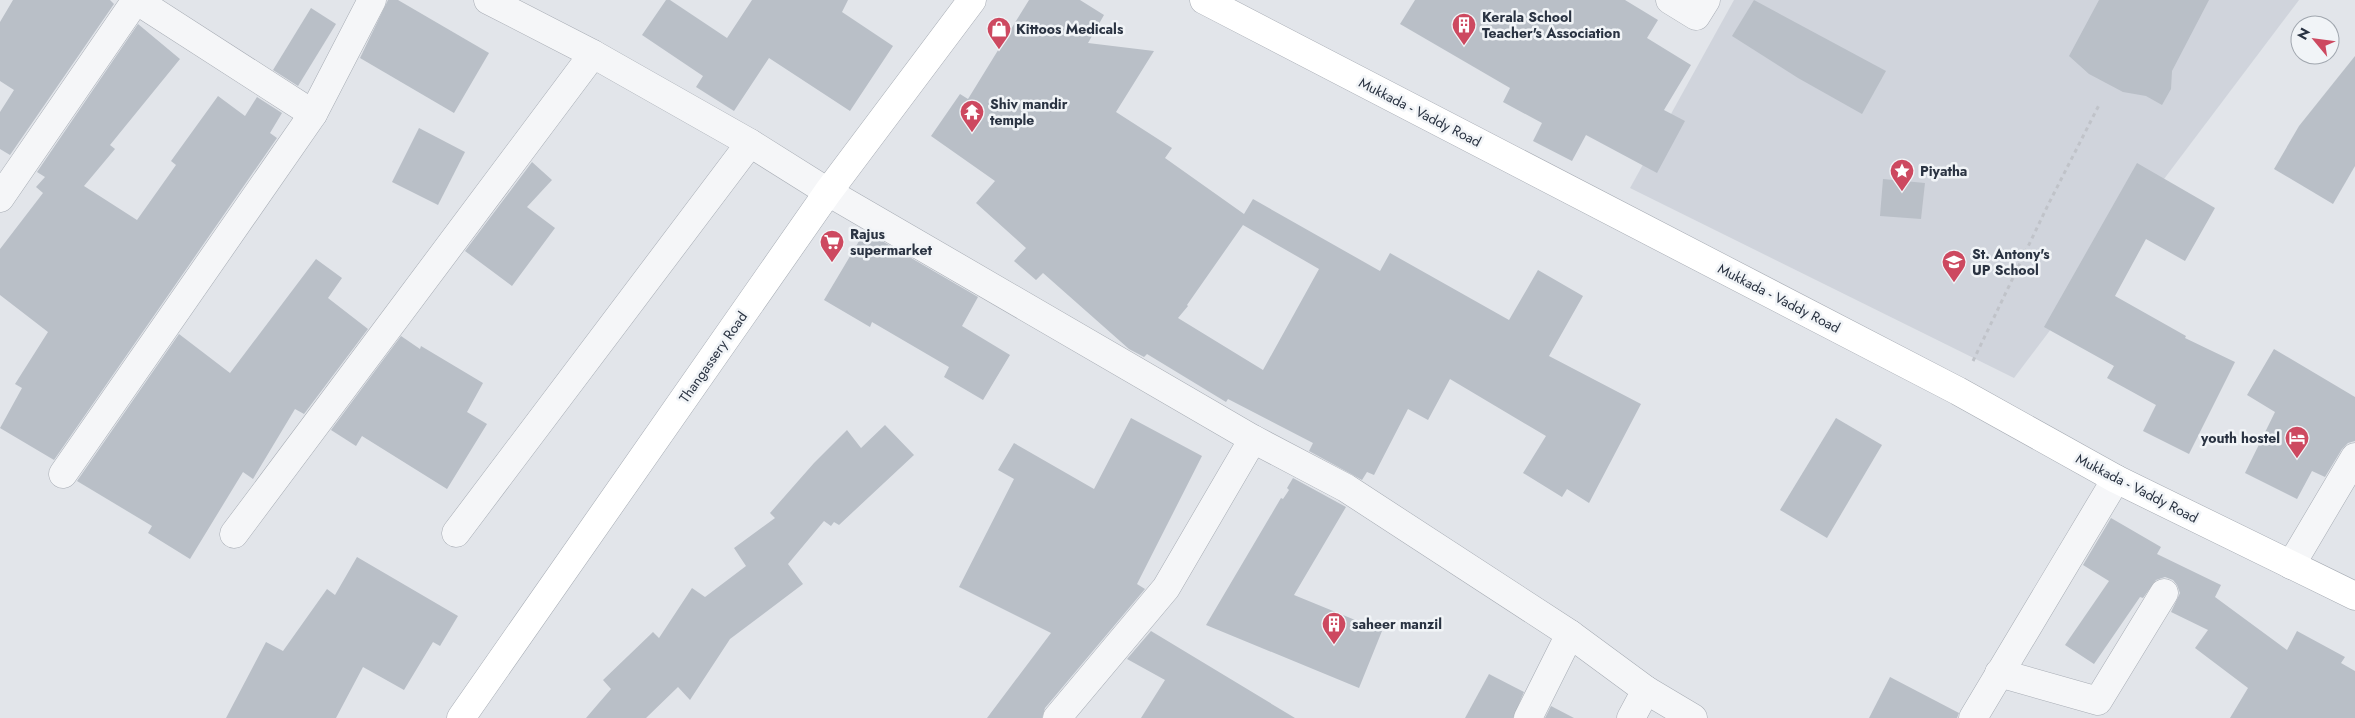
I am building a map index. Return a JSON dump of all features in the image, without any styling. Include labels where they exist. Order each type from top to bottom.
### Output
[{"type":"street","points":[[0,198],[136,0],[312,114]]},
{"type":"street","points":[[64,474],[194,288],[312,114],[372,0]]},
{"type":"street","points":[[488,0],[593,54],[750,143],[828,192],[1253,439],[1346,488],[1570,634],[1646,690],[1693,718]]},
{"type":"street","name":"Thangassery Road","points":[[461,718],[828,192],[972,0]]},
{"type":"street","name":"Mukkada - Vaddy Road","points":[[1204,0],[1958,391],[2116,479],[2355,596]]},
{"type":"street","points":[[1670,0],[1696,16],[1706,0]]},
{"type":"street","points":[[234,534],[593,54]]},
{"type":"street","points":[[456,533],[750,143]]},
{"type":"street","points":[[1057,718],[1166,588],[1253,439]]},
{"type":"street","points":[[2291,565],[2355,457]]},
{"type":"street","points":[[1973,718],[2116,479]]},
{"type":"street","points":[[1999,673],[2098,701],[2164,593]]},
{"type":"street","points":[[1528,718],[1570,634]]},
{"type":"street","points":[[1632,718],[1646,690]]},
{"type":"path","points":[[1958,391],[1990,331],[2048,206],[2099,105]]},
{"type":"shaded area","name":"St. Antony's UP School","points":[[1734,0],[2299,0],[2014,378],[1630,188]]},
{"type":"building","points":[[13,0],[110,0],[114,4],[10,155],[0,149],[0,112],[14,90],[0,81],[0,22]]},
{"type":"building","points":[[388,0],[398,0],[489,53],[454,113],[360,58]]},
{"type":"building","points":[[666,0],[670,0],[727,38],[752,0],[848,0],[842,12],[893,46],[850,111],[769,58],[734,111],[696,87],[703,76],[642,35]]},
{"type":"building","points":[[1029,0],[1080,0],[1104,15],[1088,43],[1154,51],[1116,112],[1172,148],[1165,158],[1244,214],[1253,199],[1380,271],[1390,253],[1509,320],[1538,270],[1583,296],[1549,356],[1641,404],[1589,503],[1567,489],[1562,497],[1523,473],[1546,436],[1450,379],[1428,420],[1408,409],[1374,475],[1367,472],[1362,480],[1309,451],[1313,443],[1228,399],[1226,402],[1147,354],[1144,357],[1129,349],[1043,273],[1036,280],[1014,261],[1026,248],[976,203],[995,181],[931,136],[960,94],[968,99]],"holes":[[[1243,225],[1319,269],[1263,370],[1178,318]]]},
{"type":"building","points":[[1415,0],[1625,0],[1658,20],[1647,38],[1691,65],[1664,110],[1685,121],[1657,173],[1586,135],[1572,161],[1533,141],[1542,123],[1503,102],[1510,88],[1400,24]]},
{"type":"building","points":[[1754,0],[1886,71],[1862,114],[1798,78],[1732,36]]},
{"type":"building","points":[[2099,0],[2209,0],[2172,71],[2171,89],[2162,105],[2146,96],[2123,92],[2089,74],[2069,56]]},
{"type":"building","points":[[311,8],[336,24],[298,86],[273,70]]},
{"type":"building","points":[[138,24],[180,59],[110,145],[115,149],[84,186],[137,220],[176,165],[171,161],[218,96],[245,116],[257,97],[282,113],[270,133],[277,138],[54,460],[0,428],[22,388],[15,384],[48,332],[0,295],[0,249],[43,193],[36,187],[45,177],[37,172]]},
{"type":"building","points":[[2355,56],[2355,166],[2333,204],[2274,169],[2299,126]]},
{"type":"building","points":[[419,128],[465,152],[438,205],[392,182]]},
{"type":"building","points":[[532,162],[552,180],[527,207],[555,228],[512,286],[465,251]]},
{"type":"building","points":[[2137,163],[2215,208],[2185,261],[2146,239],[2115,296],[2186,336],[2185,338],[2235,362],[2189,454],[2143,431],[2156,405],[2107,378],[2114,366],[2044,327]]},
{"type":"building","points":[[1883,179],[1925,183],[1921,219],[1880,216]]},
{"type":"building","points":[[865,231],[978,297],[962,326],[1010,355],[983,400],[944,377],[949,367],[872,322],[870,327],[824,300]]},
{"type":"building","points":[[316,259],[342,278],[328,298],[368,329],[304,414],[295,409],[253,479],[243,472],[190,559],[148,533],[152,526],[77,481],[179,334],[230,373]]},
{"type":"building","points":[[401,336],[420,349],[421,346],[483,383],[467,412],[487,424],[447,489],[362,436],[356,446],[331,430]]},
{"type":"building","points":[[2274,349],[2355,397],[2355,441],[2348,443],[2342,449],[2325,477],[2312,471],[2297,499],[2245,473],[2275,412],[2247,395]]},
{"type":"building","points":[[1131,418],[1202,456],[1137,584],[1145,589],[1045,708],[1042,718],[987,718],[1051,633],[959,587],[1014,479],[998,470],[1014,443],[1094,489]]},
{"type":"building","points":[[1836,418],[1882,445],[1827,538],[1780,510]]},
{"type":"building","points":[[885,425],[914,455],[839,525],[834,522],[831,526],[824,521],[788,564],[803,584],[730,639],[690,700],[678,687],[646,718],[586,718],[611,689],[603,680],[653,632],[659,638],[692,588],[705,597],[746,566],[734,548],[775,518],[770,513],[814,463],[847,430],[861,448]]},
{"type":"building","points":[[1293,478],[1346,507],[1294,595],[1382,631],[1359,688],[1206,625],[1281,498],[1283,499],[1289,490],[1287,488]]},
{"type":"building","points":[[2111,518],[2161,547],[2157,554],[2221,585],[2215,597],[2287,650],[2297,631],[2345,657],[2341,663],[2355,671],[2355,718],[2230,718],[2248,688],[2195,648],[2208,630],[2171,612],[2180,593],[2173,580],[2165,577],[2156,580],[2143,598],[2140,597],[2094,664],[2065,645],[2109,581],[2083,565]]},
{"type":"building","points":[[357,557],[458,616],[440,646],[433,642],[404,690],[363,667],[336,718],[226,718],[266,642],[283,651],[327,589],[335,595]]},
{"type":"building","points":[[1151,631],[1295,718],[1141,718],[1165,680],[1127,659]]},
{"type":"building","points":[[1489,674],[1524,692],[1513,718],[1465,718]]},
{"type":"building","points":[[1890,677],[1959,713],[1957,718],[1869,718]]},
{"type":"building","points":[[1551,706],[1574,718],[1545,718]]},
{"type":"place","name":"Kerala School Teacher's Association","points":[[1464,46]]},
{"type":"place","name":"Kittoos Medicals","points":[[999,50]]},
{"type":"place","name":"Shiv mandir temple","points":[[972,133]]},
{"type":"place","name":"Piyatha","points":[[1902,192]]},
{"type":"place","name":"Rajus supermarket","points":[[832,263]]},
{"type":"place","name":"St. Antony's UP School","points":[[1954,283]]},
{"type":"place","name":"youth hostel","points":[[2297,459]]},
{"type":"place","name":"saheer manzil","points":[[1334,645]]}]
